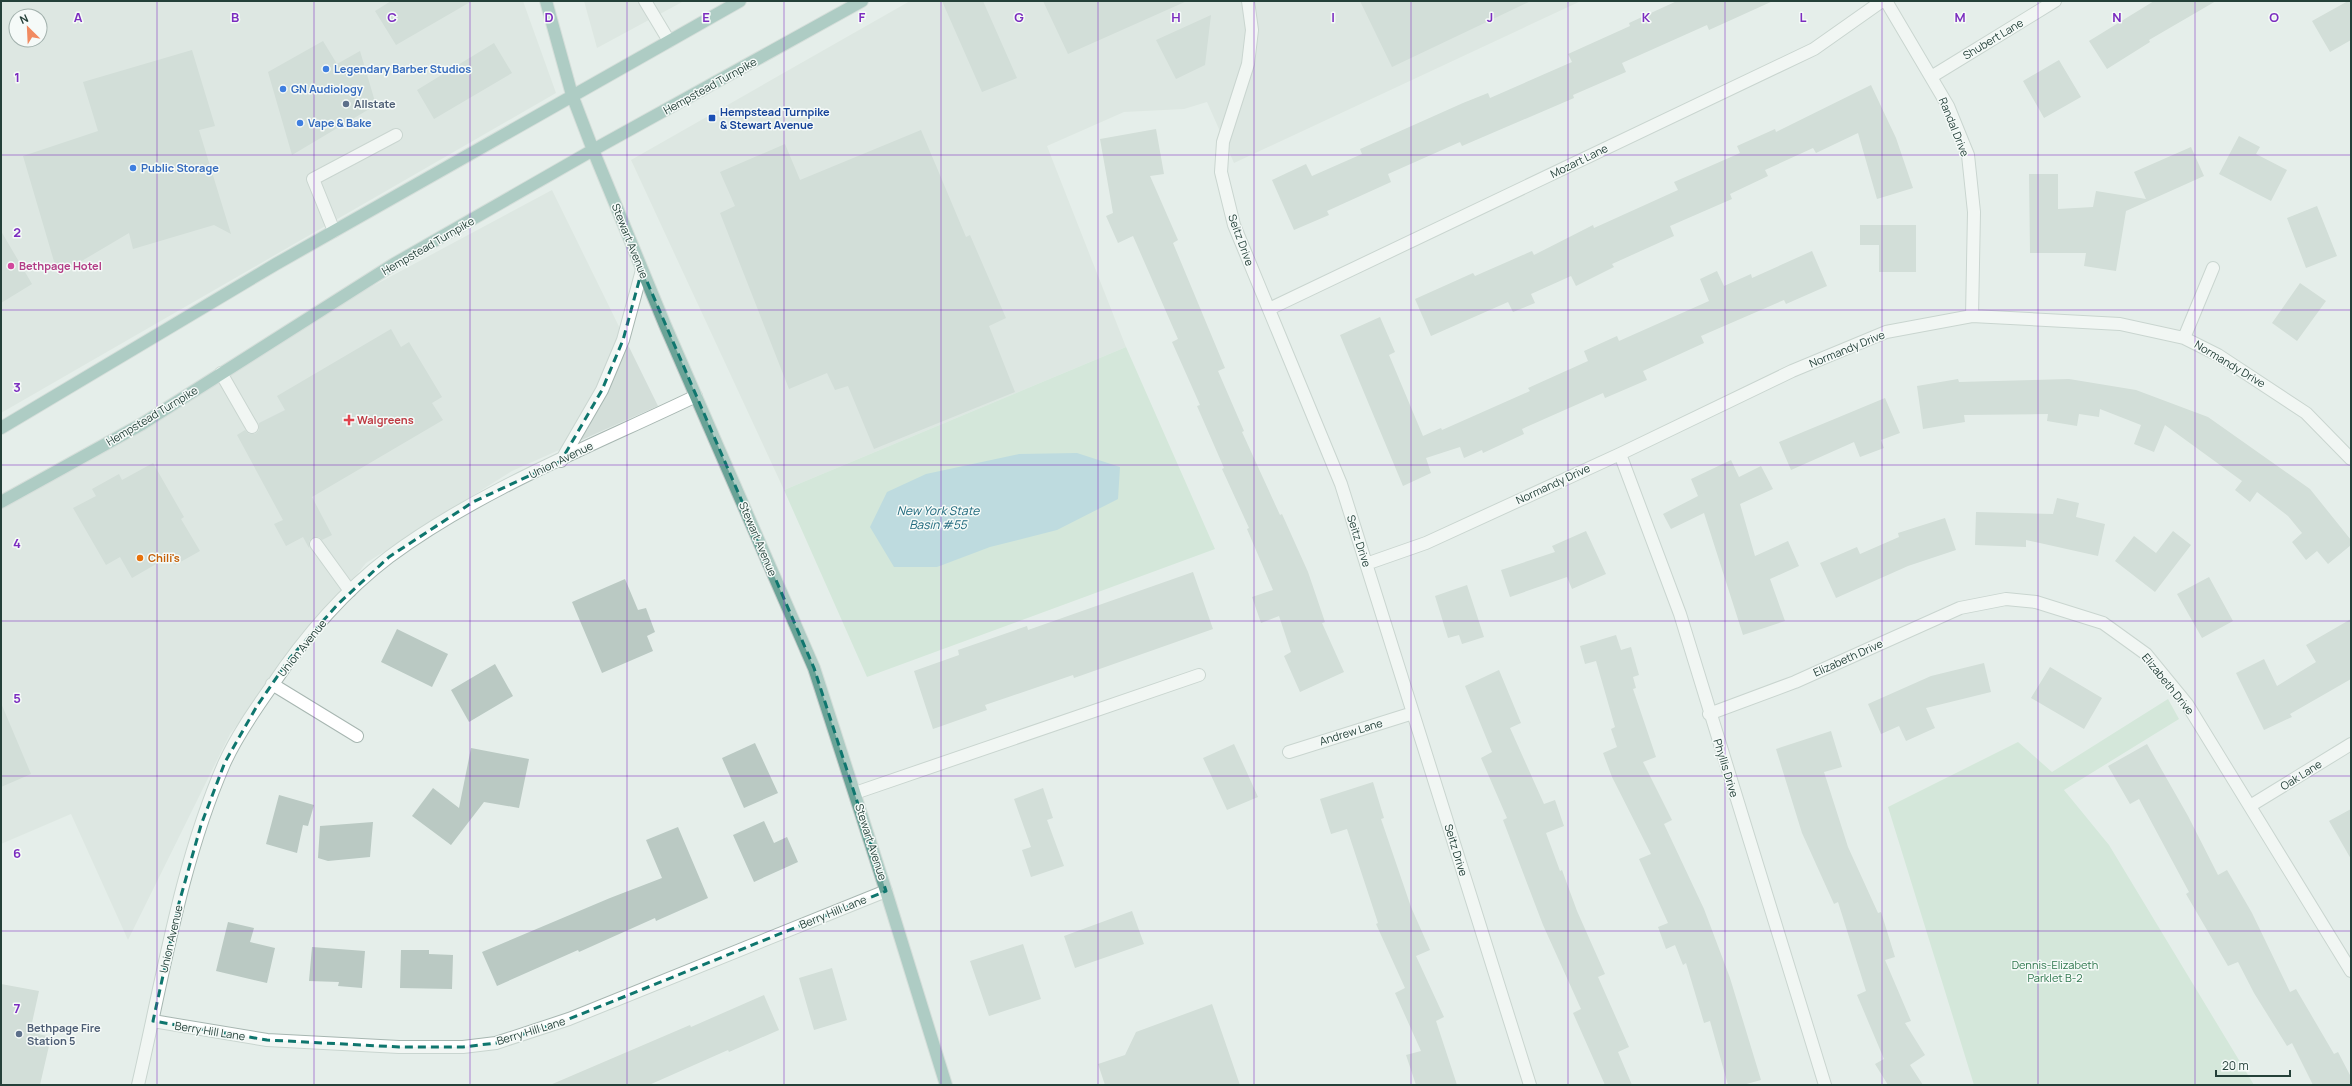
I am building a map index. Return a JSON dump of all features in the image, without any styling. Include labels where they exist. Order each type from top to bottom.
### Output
[{"type":"main road","name":"Stewart Avenue","points":[[546,1],[572,95],[593,150],[642,270],[814,668],[886,890],[946,1085]]},
{"type":"main road","points":[[1,428],[334,231],[740,1]]},
{"type":"main road","name":"Hempstead Turnpike","points":[[1,502],[142,424],[220,373],[394,264],[593,150],[862,1]]},
{"type":"street","points":[[645,1],[669,41]]},
{"type":"street","name":"Seitz Drive","points":[[1248,1],[1252,30],[1248,64],[1223,142],[1221,172],[1234,226],[1340,484],[1530,1085]]},
{"type":"street","name":"Mozart Lane","points":[[1268,309],[1814,49],[1882,1]]},
{"type":"street","name":"Randal Drive","points":[[1886,1],[1948,106],[1968,156],[1974,212],[1972,316]]},
{"type":"street","name":"Shubert Lane","points":[[1931,77],[2055,1]]},
{"type":"street","points":[[334,231],[314,180],[396,135]]},
{"type":"street","points":[[2184,338],[2213,268]]},
{"type":"street","points":[[561,461],[602,390],[623,340],[642,270]]},
{"type":"street","name":"Normandy Drive","points":[[1366,564],[1426,543],[1620,454],[1792,371],[1886,332],[1972,316],[2120,324],[2184,338],[2218,355],[2306,413],[2351,459]]},
{"type":"street","points":[[220,373],[252,427]]},
{"type":"street","name":"Union Avenue","points":[[138,1085],[179,903],[201,825],[225,762],[272,684],[290,658],[350,591],[389,557],[473,502],[696,396]]},
{"type":"street","name":"Phyllis Drive","points":[[1620,454],[1680,614],[1709,714],[1825,1085]]},
{"type":"street","points":[[316,544],[350,591]]},
{"type":"street","name":"Elizabeth Drive","points":[[1709,714],[1795,682],[1960,608],[2006,599],[2036,602],[2103,623],[2146,654],[2187,704],[2351,971]]},
{"type":"street","points":[[855,793],[1199,675]]},
{"type":"street","points":[[272,684],[357,736]]},
{"type":"street","name":"Andrew Lane","points":[[1289,752],[1413,713]]},
{"type":"street","name":"Oak Lane","points":[[2250,806],[2351,744]]},
{"type":"street","name":"Berry Hill Lane","points":[[153,1021],[267,1040],[399,1047],[463,1047],[496,1043],[569,1019],[886,890]]},
{"type":"highlighted area","points":[[642,270],[814,668],[886,891],[569,1019],[496,1043],[463,1047],[399,1047],[267,1040],[153,1021],[179,903],[201,825],[225,762],[257,706],[290,658],[338,604],[389,557],[473,502],[561,461],[602,390],[623,340]]},
{"type":"shaded area","points":[[1,1],[523,1],[556,93],[1,413]]},
{"type":"shaded area","points":[[584,1],[684,1],[597,48]]},
{"type":"shaded area","points":[[910,1],[1581,1],[1234,163],[1207,102],[1184,109],[1124,112],[1047,146],[1126,347],[784,490],[631,160]]},
{"type":"shaded area","points":[[552,190],[658,406],[512,471],[366,563],[230,734],[128,940],[71,814],[1,844],[1,510],[287,332]]},
{"type":"green space","points":[[1126,347],[1215,549],[867,677],[784,490]]},
{"type":"green space","name":"Dennis-Elizabeth Parklet B-2","points":[[2168,699],[2179,719],[2064,790],[2109,845],[2254,1085],[1974,1085],[1888,807],[2018,742],[2052,772]]},
{"type":"water","name":"New York State Basin #55","points":[[1077,453],[1120,467],[1118,499],[1057,530],[990,547],[937,567],[894,567],[870,527],[887,492],[926,474],[1019,454]]},
{"type":"building","points":[[391,1],[472,1],[396,45],[375,11]]},
{"type":"building","points":[[942,1],[983,1],[1017,78],[982,92]]},
{"type":"building","points":[[1043,1],[1187,1],[1068,54]]},
{"type":"building","points":[[1360,1],[1531,1],[1392,67]]},
{"type":"building","points":[[1677,1],[1773,1],[1709,30],[1707,25],[1622,63],[1626,72],[1573,95],[1574,98],[1462,146],[1460,142],[1388,174],[1391,182],[1327,211],[1329,215],[1294,230],[1272,180],[1306,164],[1312,176],[1362,154],[1360,149],[1463,103],[1488,93],[1490,98],[1572,62],[1568,54],[1630,26],[1629,23]]},
{"type":"building","points":[[2154,1],[2216,1],[2149,40],[2150,42],[2107,69],[2089,41]]},
{"type":"building","points":[[2348,1],[2351,1],[2351,40],[2330,52],[2312,21]]},
{"type":"building","points":[[1211,15],[1205,65],[1176,79],[1156,40]]},
{"type":"building","points":[[323,41],[337,64],[360,51],[376,105],[292,155],[268,72]]},
{"type":"building","points":[[494,43],[512,73],[434,119],[417,90]]},
{"type":"building","points":[[192,50],[215,126],[199,130],[231,234],[214,225],[133,249],[129,233],[58,275],[23,156],[98,131],[83,82]]},
{"type":"building","points":[[2059,60],[2081,97],[2044,118],[2023,81]]},
{"type":"building","points":[[1871,85],[1896,138],[1913,188],[1877,199],[1858,133],[1816,153],[1813,148],[1765,170],[1768,176],[1730,194],[1732,199],[1670,226],[1674,236],[1612,264],[1614,267],[1576,286],[1571,276],[1531,294],[1535,303],[1513,312],[1508,302],[1431,336],[1415,299],[1473,273],[1475,276],[1532,251],[1534,255],[1593,225],[1594,228],[1678,190],[1674,182],[1740,153],[1737,146],[1775,129],[1776,132]]},
{"type":"building","points":[[1156,129],[1164,174],[1150,176],[1178,240],[1173,243],[1225,368],[1218,371],[1244,431],[1242,432],[1280,515],[1282,514],[1308,572],[1325,622],[1322,623],[1344,672],[1300,692],[1284,656],[1291,652],[1279,616],[1261,623],[1252,597],[1273,590],[1247,529],[1249,528],[1222,469],[1224,468],[1197,406],[1200,405],[1172,342],[1178,339],[1133,236],[1118,243],[1106,216],[1113,213],[1100,139]]},
{"type":"building","points":[[921,130],[966,237],[970,235],[1006,318],[989,326],[1015,392],[874,449],[848,386],[835,390],[827,373],[789,389],[720,213],[735,206],[720,172],[785,144],[800,180]]},
{"type":"building","points":[[2239,136],[2260,147],[2256,154],[2287,170],[2271,201],[2219,174]]},
{"type":"building","points":[[2191,147],[2204,176],[2126,211],[2116,271],[2084,266],[2086,253],[2030,253],[2029,174],[2058,174],[2058,209],[2093,207],[2096,191],[2146,199],[2134,172]]},
{"type":"building","points":[[2317,206],[2337,256],[2306,268],[2287,218]]},
{"type":"building","points":[[1860,225],[1916,225],[1916,272],[1879,272],[1879,245],[1860,245]]},
{"type":"building","name":"Bethpage Hotel","points":[[1,231],[32,284],[1,303]]},
{"type":"building","points":[[1812,251],[1827,286],[1786,304],[1784,300],[1701,336],[1704,343],[1643,371],[1647,380],[1605,398],[1603,393],[1522,429],[1524,434],[1483,453],[1482,450],[1464,458],[1460,447],[1426,458],[1431,473],[1403,486],[1340,335],[1380,317],[1395,352],[1389,355],[1423,436],[1441,428],[1442,430],[1530,391],[1528,388],[1588,361],[1584,351],[1617,336],[1619,341],[1709,301],[1700,279],[1717,271],[1724,286],[1751,274],[1752,278]]},
{"type":"building","points":[[2300,283],[2326,301],[2297,341],[2272,323]]},
{"type":"building","name":"Walgreens","points":[[391,329],[401,347],[409,342],[442,397],[432,403],[443,420],[312,497],[332,535],[322,540],[319,537],[312,538],[309,541],[309,548],[303,537],[286,546],[274,524],[283,520],[237,435],[245,430],[249,434],[255,434],[259,430],[259,423],[285,410],[277,396]]},
{"type":"building","points":[[1958,379],[1959,382],[2069,379],[2136,390],[2208,417],[2310,489],[2351,540],[2351,545],[2328,564],[2317,551],[2306,560],[2292,542],[2302,533],[2288,516],[2257,492],[2250,502],[2235,490],[2242,481],[2165,425],[2154,452],[2134,444],[2141,425],[2100,409],[2099,417],[2079,414],[2077,426],[2047,421],[2048,414],[1964,415],[1965,422],[1923,429],[1917,386]]},
{"type":"building","points":[[1885,398],[1900,433],[1881,440],[1884,448],[1860,457],[1854,442],[1791,470],[1779,442]]},
{"type":"building","points":[[1731,460],[1739,477],[1761,466],[1773,489],[1740,504],[1755,556],[1788,541],[1799,566],[1770,579],[1785,621],[1743,635],[1704,513],[1671,529],[1663,514],[1698,496],[1691,479]]},
{"type":"building","points":[[153,463],[184,517],[181,519],[200,551],[175,565],[170,556],[132,578],[120,557],[106,565],[73,508],[96,496],[92,489],[119,474],[122,480]]},
{"type":"building","points":[[2057,498],[2079,503],[2076,517],[2105,524],[2098,556],[2026,540],[2026,547],[1975,545],[1976,512],[2053,514]]},
{"type":"building","points":[[1945,518],[1956,550],[1908,566],[1836,598],[1820,563],[1857,547],[1860,554],[1899,537],[1898,533]]},
{"type":"building","points":[[1586,531],[1606,574],[1572,589],[1567,577],[1510,597],[1501,570],[1555,552],[1552,546]]},
{"type":"building","points":[[2173,531],[2191,545],[2155,592],[2115,561],[2134,536],[2156,553]]},
{"type":"building","points":[[1193,572],[1213,629],[1074,678],[1073,675],[985,705],[987,710],[933,729],[914,671],[959,655],[958,650],[1027,626],[1028,630]]},
{"type":"building","points":[[2209,577],[2233,621],[2202,638],[2177,594]]},
{"type":"building","points":[[625,579],[638,610],[646,608],[655,632],[647,636],[653,651],[602,673],[572,602]]},
{"type":"building","points":[[1467,585],[1484,637],[1462,644],[1459,635],[1448,638],[1435,596]]},
{"type":"building","points":[[2351,619],[2351,679],[2290,714],[2292,717],[2264,730],[2236,673],[2264,659],[2277,686],[2316,662],[2306,645]]},
{"type":"building","points":[[397,629],[448,654],[432,687],[381,662]]},
{"type":"building","points":[[1616,635],[1621,650],[1631,647],[1639,675],[1633,677],[1636,688],[1633,689],[1656,757],[1643,762],[1672,820],[1664,824],[1704,909],[1730,978],[1761,1080],[1743,1085],[1728,1085],[1710,1021],[1704,1023],[1686,963],[1683,965],[1675,945],[1666,949],[1658,927],[1668,923],[1639,859],[1651,854],[1612,777],[1603,753],[1617,747],[1611,729],[1615,727],[1596,661],[1585,664],[1580,646]]},
{"type":"building","points":[[1984,663],[1991,692],[1926,708],[1935,728],[1906,741],[1899,726],[1881,734],[1868,704],[1931,676]]},
{"type":"building","points":[[495,664],[513,696],[469,722],[451,690]]},
{"type":"building","points":[[2050,667],[2102,698],[2084,729],[2031,698]]},
{"type":"building","points":[[1499,670],[1521,723],[1510,728],[1544,804],[1555,800],[1564,826],[1546,833],[1560,871],[1562,870],[1577,911],[1605,974],[1598,977],[1629,1047],[1618,1052],[1632,1085],[1605,1085],[1573,1013],[1581,1009],[1543,925],[1503,820],[1507,818],[1481,758],[1492,752],[1465,686]]},
{"type":"building","points":[[1,703],[31,774],[1,787]]},
{"type":"building","points":[[1831,731],[1842,767],[1824,772],[1848,847],[1878,913],[1881,912],[1895,957],[1885,960],[1911,1021],[1905,1023],[1925,1055],[1910,1065],[1923,1085],[1888,1085],[1875,1064],[1884,1059],[1857,995],[1866,991],[1838,902],[1834,904],[1802,833],[1776,749]]},
{"type":"building","points":[[755,743],[778,793],[744,808],[722,758]]},
{"type":"building","points":[[1234,744],[1258,797],[1227,810],[1203,758]]},
{"type":"building","points":[[2147,744],[2188,816],[2218,875],[2227,870],[2252,913],[2290,992],[2296,989],[2334,1054],[2338,1052],[2351,1077],[2351,1085],[2313,1085],[2292,1043],[2287,1046],[2254,993],[2238,962],[2228,966],[2186,894],[2189,892],[2139,799],[2130,804],[2108,766]]},
{"type":"building","points":[[471,748],[529,759],[519,808],[484,802],[451,845],[412,816],[433,788],[459,808]]},
{"type":"building","points":[[1373,782],[1384,818],[1381,819],[1411,907],[1430,950],[1416,956],[1444,1017],[1436,1021],[1457,1085],[1416,1085],[1406,1055],[1421,1051],[1395,993],[1405,988],[1376,924],[1378,923],[1347,829],[1331,834],[1320,799]]},
{"type":"building","points":[[1043,788],[1053,818],[1047,820],[1064,866],[1031,877],[1022,850],[1031,847],[1014,799]]},
{"type":"building","points":[[279,795],[314,805],[308,826],[303,825],[297,853],[266,844]]},
{"type":"building","points":[[2351,809],[2351,859],[2329,821]]},
{"type":"building","points":[[764,821],[774,843],[787,837],[798,862],[754,882],[733,835]]},
{"type":"building","points":[[373,822],[370,857],[328,861],[318,858],[320,826]]},
{"type":"building","points":[[678,827],[708,898],[656,921],[655,918],[579,952],[578,950],[497,986],[482,952],[610,898],[662,878],[646,840]]},
{"type":"building","points":[[1132,911],[1144,944],[1075,968],[1064,936]]},
{"type":"building","points":[[228,922],[254,928],[250,942],[275,948],[267,983],[216,971]]},
{"type":"building","points":[[1023,944],[1041,999],[989,1016],[970,961]]},
{"type":"building","points":[[312,947],[365,951],[362,988],[338,986],[339,982],[309,981]]},
{"type":"building","points":[[401,950],[429,950],[429,954],[453,955],[452,989],[400,988]]},
{"type":"building","points":[[832,968],[847,1020],[814,1030],[799,978]]},
{"type":"building","name":"Bethpage Fire Station 5","points":[[1,984],[39,991],[30,1032],[51,1037],[40,1085],[1,1085]]},
{"type":"building","points":[[764,995],[779,1030],[729,1052],[728,1050],[649,1085],[550,1085],[690,1025],[691,1027]]},
{"type":"building","points":[[1212,1004],[1240,1085],[1105,1085],[1098,1064],[1125,1055],[1136,1032]]},
{"type":"place","name":"Legendary Barber Studios","points":[[326,69]]},
{"type":"place","name":"GN Audiology","points":[[283,89]]},
{"type":"place","name":"Allstate","points":[[346,104]]},
{"type":"place","name":"Hempstead Turnpike & Stewart Avenue","points":[[712,118]]},
{"type":"place","name":"Vape & Bake","points":[[300,123]]},
{"type":"place","name":"Public Storage","points":[[133,168]]},
{"type":"place","name":"Bethpage Hotel","points":[[11,266]]},
{"type":"place","name":"Walgreens","points":[[349,420]]},
{"type":"place","name":"Chili's","points":[[140,558]]},
{"type":"place","name":"Bethpage Fire Station 5","points":[[19,1034]]}]
